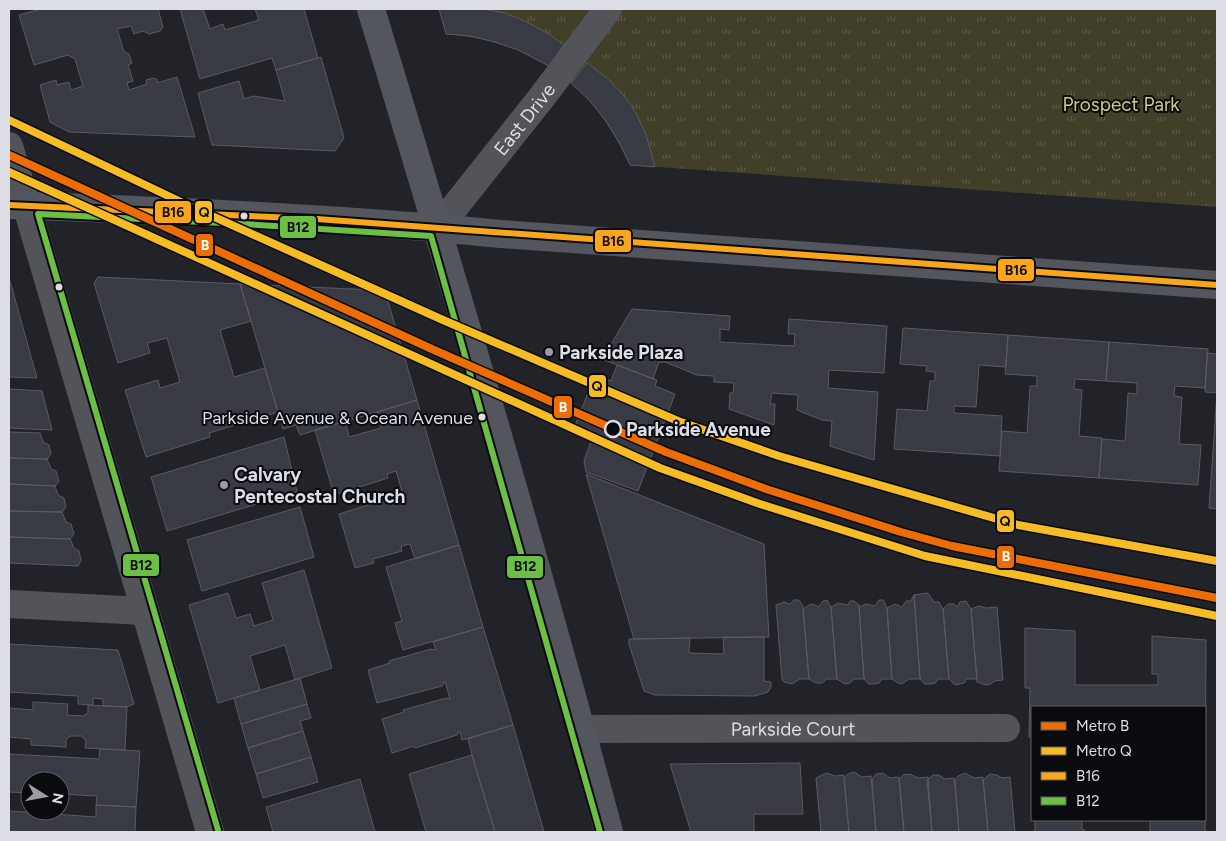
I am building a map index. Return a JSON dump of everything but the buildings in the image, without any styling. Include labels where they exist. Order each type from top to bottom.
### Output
[{"type":"main road","points":[[371,9],[438,228],[609,832]]},
{"type":"main road","points":[[18,205],[244,215],[1217,285]]},
{"type":"street","name":"East Drive","points":[[438,228],[542,97],[608,9]]},
{"type":"street","points":[[9,146],[18,205],[144,611],[210,832]]},
{"type":"street","points":[[9,604],[144,611]]},
{"type":"street","name":"Parkside Court","points":[[581,729],[1006,728]]},
{"type":"green space","name":"Prospect Park","points":[[439,9],[1217,9],[1217,207],[630,165],[615,136],[598,111],[579,90],[558,72],[534,58],[508,47],[478,39],[446,34]]},
{"type":"metro line","name":"Q","points":[[9,120],[181,202],[443,320],[678,421],[779,456],[1018,525],[1217,561]]},
{"type":"metro line","name":"B","points":[[9,155],[434,350],[666,452],[766,489],[901,532],[952,546],[1217,598]]},
{"type":"metro line","name":"Q","points":[[9,172],[660,468],[760,504],[925,556],[1217,616]]},
{"type":"transit line","name":"B16","points":[[9,205],[317,219],[1217,285]]},
{"type":"transit line","name":"B12","points":[[218,830],[38,214],[244,224],[431,236],[600,832]]},
{"type":"place","name":"Parkside Plaza","points":[[549,352]]},
{"type":"place","name":"Parkside Avenue & Ocean Avenue","points":[[482,417]]},
{"type":"place","name":"Parkside Avenue","points":[[613,429]]},
{"type":"place","name":"Calvary Pentecostal Church","points":[[224,485]]}]
